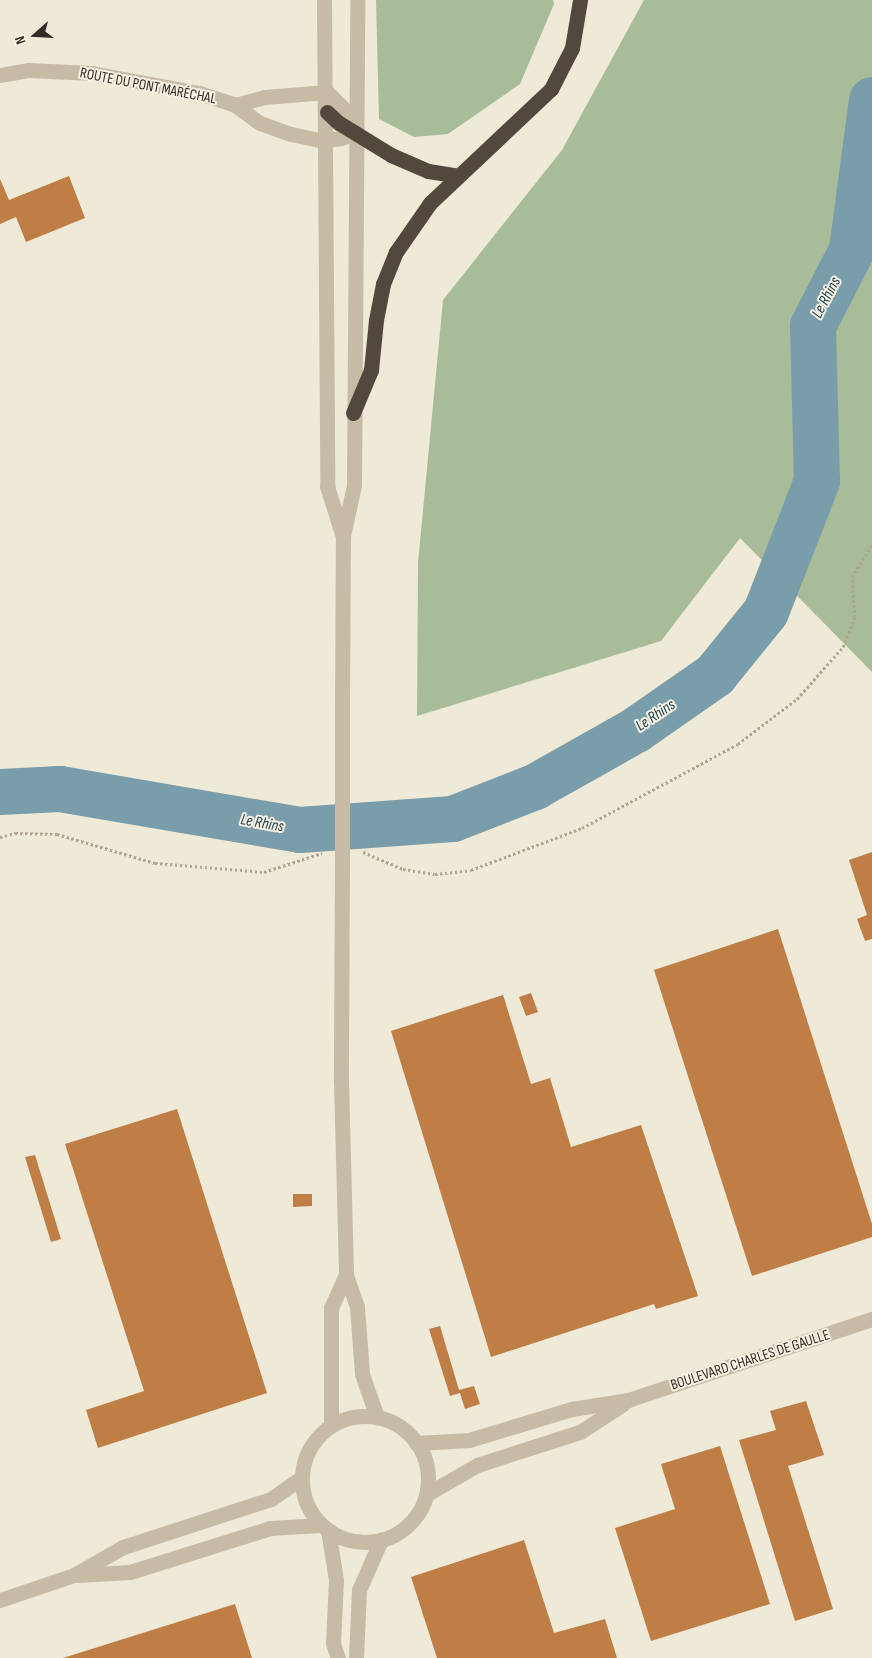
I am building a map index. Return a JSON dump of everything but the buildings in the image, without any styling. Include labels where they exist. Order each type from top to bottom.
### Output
[{"type":"highway","points":[[353,413],[371,370],[376,320],[383,284],[396,252],[430,203],[551,89],[572,48],[580,0]]},
{"type":"highway","points":[[327,112],[355,126],[428,171],[458,176]]},
{"type":"street","points":[[324,0],[328,139],[328,486],[343,536]]},
{"type":"street","points":[[357,0],[354,485],[343,536],[341,1082],[346,1275],[357,1307],[362,1374],[377,1417]]},
{"type":"street","name":"ROUTE DU PONT MARÉCHAL","points":[[0,75],[28,70],[92,73],[199,93],[236,105],[268,126],[291,134],[328,139]]},
{"type":"street","points":[[327,92],[355,126]]},
{"type":"street","name":"ROUTE DU PONT MARÉCHAL","points":[[236,105],[264,97],[327,92]]},
{"type":"street","points":[[328,139],[355,126]]},
{"type":"street","points":[[331,1425],[331,1308],[346,1275]]},
{"type":"street","name":"BOULEVARD CHARLES DE GAULLE","points":[[416,1443],[469,1440],[572,1409],[628,1400],[872,1319]]},
{"type":"street","name":"BOULEVARD CHARLES DE GAULLE","points":[[427,1494],[477,1466],[580,1432],[628,1400]]},
{"type":"street","points":[[377,1417],[396,1424],[416,1443],[428,1473],[427,1494],[420,1511],[408,1526],[381,1540],[355,1542],[325,1528],[309,1510],[303,1492],[302,1477],[307,1454],[317,1437],[331,1425],[346,1419],[377,1417]]},
{"type":"street","points":[[0,1600],[74,1576],[123,1547],[270,1499],[302,1477]]},
{"type":"street","points":[[74,1576],[130,1572],[270,1528],[325,1528]]},
{"type":"street","points":[[325,1528],[336,1580],[333,1643],[338,1658]]},
{"type":"street","points":[[356,1658],[359,1590],[381,1540]]},
{"type":"path","points":[[356,852],[366,852],[403,869],[435,874],[472,870],[582,828],[738,744],[797,699],[843,647],[855,617],[852,577],[872,545]]},
{"type":"path","points":[[0,837],[15,833],[57,834],[155,863],[264,872],[316,853],[326,853]]},
{"type":"green space","points":[[376,0],[553,0],[554,4],[520,84],[448,134],[414,137],[379,119]]},
{"type":"green space","points":[[644,0],[872,0],[872,672],[740,538],[661,641],[417,716],[418,563],[443,300],[562,150]]},
{"type":"waterway","name":"Le Rhins","points":[[0,792],[60,789],[300,830],[453,819],[535,787],[636,730],[715,675],[766,612],[817,481],[813,326],[852,250],[872,100]]}]
